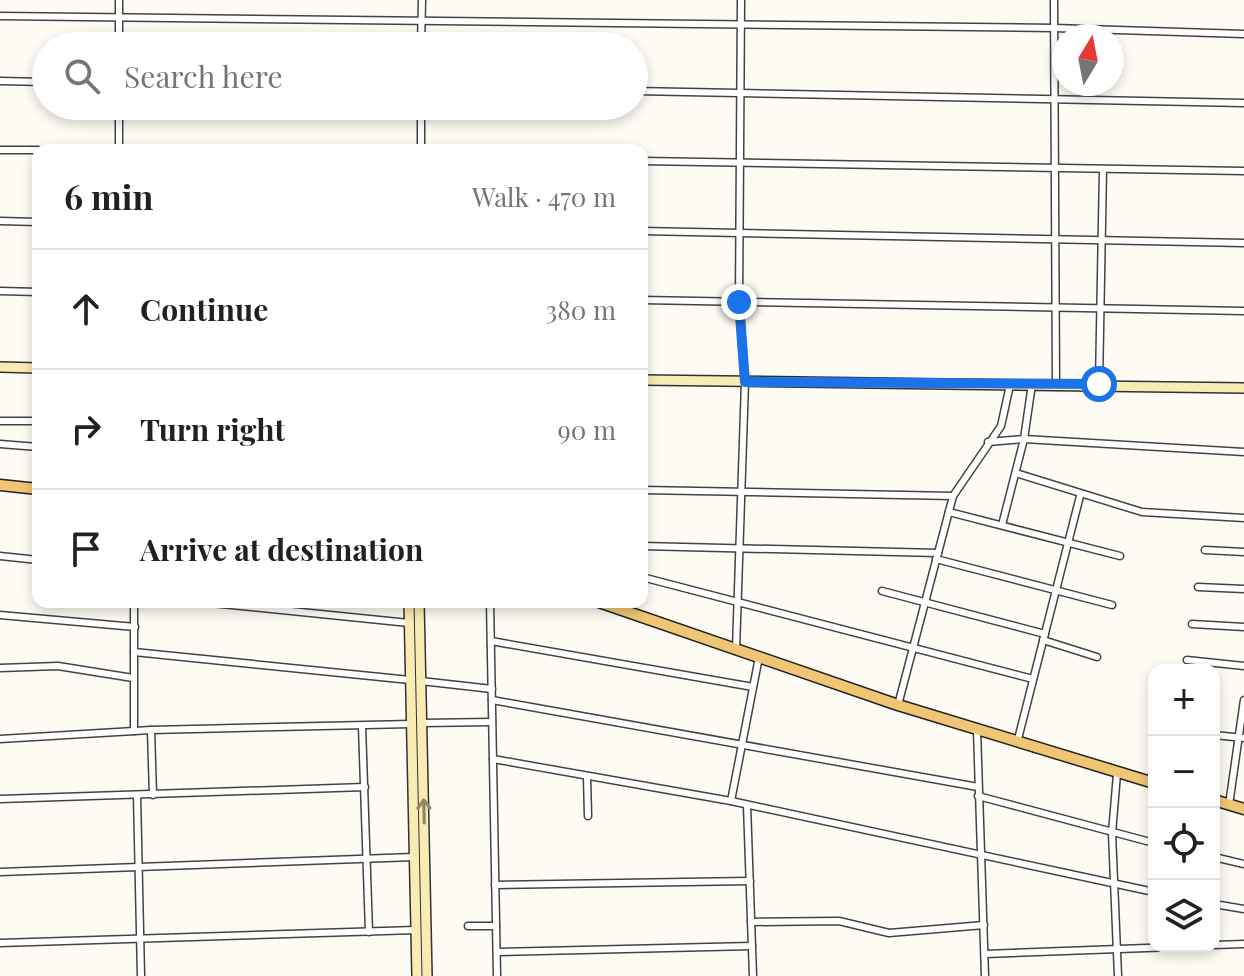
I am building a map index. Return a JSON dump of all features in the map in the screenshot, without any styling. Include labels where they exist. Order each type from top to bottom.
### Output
[{"type":"main road","points":[[0,485],[32,488]]},
{"type":"main road","points":[[616,608],[898,705],[1148,782]]},
{"type":"main road","points":[[1220,802],[1244,809]]},
{"type":"street","points":[[119,0],[119,32]]},
{"type":"street","points":[[421,32],[422,0]]},
{"type":"street","points":[[736,649],[745,382],[739,302],[741,0]]},
{"type":"street","points":[[1054,0],[1054,24]]},
{"type":"street","points":[[0,16],[1052,28]]},
{"type":"street","points":[[1124,30],[1244,34]]},
{"type":"street","points":[[0,81],[32,82]]},
{"type":"street","points":[[648,91],[1244,103]]},
{"type":"street","points":[[1054,97],[1056,384]]},
{"type":"street","points":[[119,120],[119,144]]},
{"type":"street","points":[[421,120],[421,144]]},
{"type":"street","points":[[0,150],[32,150]]},
{"type":"street","points":[[648,161],[1244,171]]},
{"type":"street","points":[[1099,384],[1103,169]]},
{"type":"street","points":[[0,221],[32,222]]},
{"type":"street","points":[[648,231],[1244,243]]},
{"type":"street","points":[[0,291],[32,292]]},
{"type":"street","points":[[648,300],[1244,311]]},
{"type":"street","points":[[0,367],[32,368]]},
{"type":"street","points":[[648,380],[1244,388]]},
{"type":"street","points":[[1002,525],[1024,439],[1032,384]]},
{"type":"street","points":[[898,705],[953,496],[987,442],[1001,426],[1010,385]]},
{"type":"street","points":[[0,421],[32,421]]},
{"type":"street","points":[[987,442],[1024,439],[1244,452]]},
{"type":"street","points":[[0,444],[32,447]]},
{"type":"street","points":[[1016,473],[1080,496],[1142,512],[1244,518]]},
{"type":"street","points":[[648,490],[953,496]]},
{"type":"street","points":[[1017,743],[1080,496]]},
{"type":"street","points":[[949,512],[1120,556]]},
{"type":"street","points":[[648,546],[937,556],[1112,605]]},
{"type":"street","points":[[1205,550],[1244,552]]},
{"type":"street","points":[[0,556],[32,559]]},
{"type":"street","points":[[648,579],[1033,679]]},
{"type":"street","points":[[1198,587],[1244,589]]},
{"type":"street","points":[[882,591],[1044,637],[1097,657]]},
{"type":"street","points":[[134,608],[134,731]]},
{"type":"street","points":[[260,608],[409,623]]},
{"type":"street","points":[[409,608],[422,723],[427,976]]},
{"type":"street","points":[[417,976],[411,724],[419,608]]},
{"type":"street","points":[[490,608],[497,976]]},
{"type":"street","points":[[0,615],[135,627]]},
{"type":"street","points":[[1192,624],[1244,627]]},
{"type":"street","points":[[491,641],[753,687]]},
{"type":"street","points":[[134,652],[492,689]]},
{"type":"street","points":[[731,801],[759,657]]},
{"type":"street","points":[[1187,660],[1244,666]]},
{"type":"street","points":[[0,668],[58,666],[133,678]]},
{"type":"street","points":[[492,700],[978,787]]},
{"type":"street","points":[[1229,805],[1244,702]]},
{"type":"street","points":[[422,723],[492,722]]},
{"type":"street","points":[[0,739],[151,730],[411,724]]},
{"type":"street","points":[[362,726],[369,932]]},
{"type":"street","points":[[151,730],[153,795]]},
{"type":"street","points":[[977,730],[985,976]]},
{"type":"street","points":[[1220,736],[1241,738]]},
{"type":"street","points":[[493,759],[731,801],[981,852],[1148,891]]},
{"type":"street","points":[[1117,774],[1112,833],[1118,976]]},
{"type":"street","points":[[587,776],[588,816]]},
{"type":"street","points":[[0,799],[365,787]]},
{"type":"street","points":[[137,795],[141,976]]},
{"type":"street","points":[[978,796],[1148,842]]},
{"type":"street","points":[[747,805],[753,976]]},
{"type":"street","points":[[0,872],[414,857]]},
{"type":"street","points":[[1220,858],[1244,864]]},
{"type":"street","points":[[495,885],[750,881]]},
{"type":"street","points":[[1220,905],[1244,909]]},
{"type":"street","points":[[751,922],[839,921],[889,933],[984,925]]},
{"type":"street","points":[[468,926],[496,926]]},
{"type":"street","points":[[0,943],[416,930]]},
{"type":"street","points":[[1220,945],[1244,944]]},
{"type":"street","points":[[497,952],[752,946]]},
{"type":"street","points":[[985,954],[1148,949]]},
{"type":"route","points":[[739,302],[745,382],[1099,384]]}]
